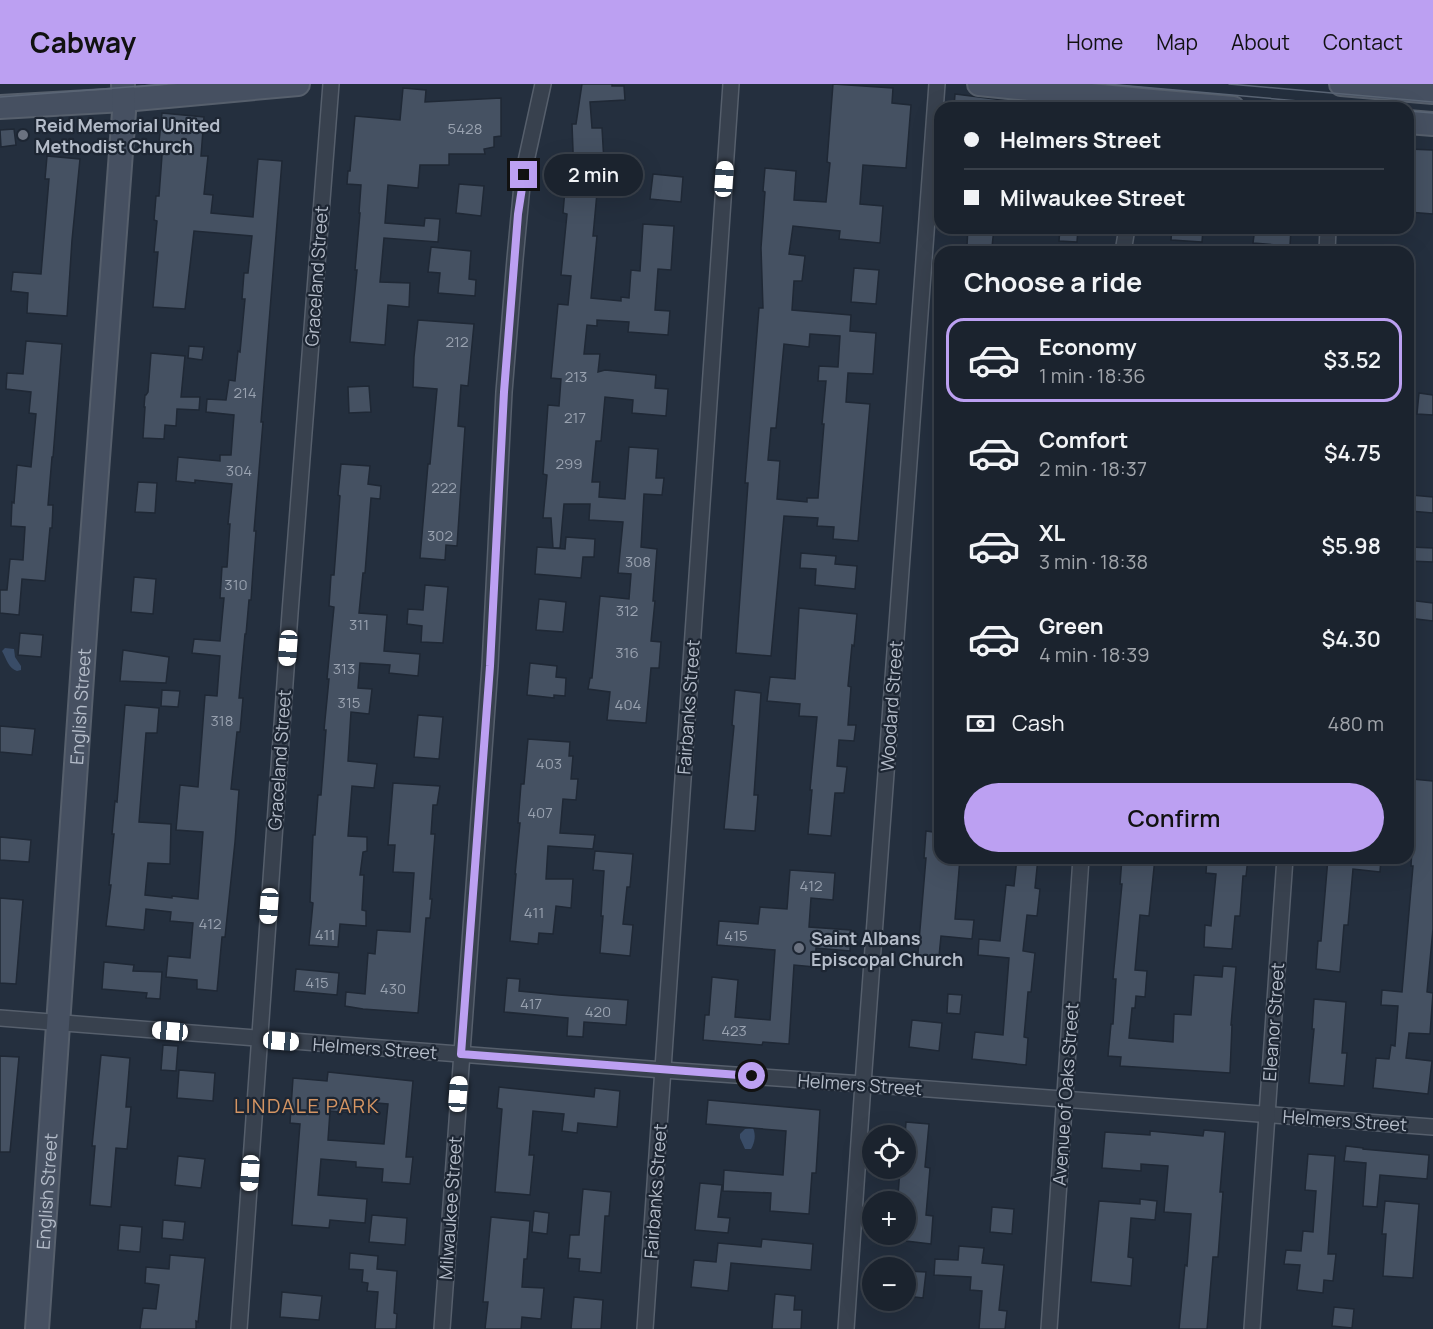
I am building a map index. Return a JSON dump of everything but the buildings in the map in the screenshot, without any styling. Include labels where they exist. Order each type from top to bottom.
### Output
[{"type":"street","points":[[0,107],[64,93],[298,84]]},
{"type":"street","name":"Graceland Street","points":[[239,1329],[331,84]]},
{"type":"street","name":"Milwaukee Street","points":[[442,1329],[490,666],[504,392],[518,214],[543,84]]},
{"type":"street","name":"Fairbanks Street","points":[[645,1329],[731,84]]},
{"type":"street","name":"Woodard Street","points":[[936,102],[937,84]]},
{"type":"street","points":[[979,84],[1132,102]]},
{"type":"street","points":[[1341,84],[1433,92]]},
{"type":"street","name":"English Street","points":[[37,1329],[124,92]]},
{"type":"street","points":[[1414,122],[1433,124]]},
{"type":"street","name":"Woodard Street","points":[[846,1329],[934,125]]},
{"type":"street","name":"Avenue of Oaks Street","points":[[1049,1329],[1081,864]]},
{"type":"street","name":"Eleanor Street","points":[[1252,1329],[1285,864]]},
{"type":"street","name":"Helmers Street","points":[[0,1018],[1433,1127]]},
{"type":"water","points":[[5,648],[14,649],[21,670],[14,670],[10,666],[2,651]]},
{"type":"water","points":[[753,1128],[755,1136],[753,1144],[751,1149],[745,1149],[740,1134],[745,1129]]},
{"type":"tram line","points":[[0,97],[167,84]]},
{"type":"tram line","points":[[1107,84],[1310,102]]},
{"type":"tram line","points":[[1229,84],[1433,102]]},
{"type":"tram line","points":[[1414,111],[1433,113]]},
{"type":"place","name":"Reid Memorial United Methodist Church","points":[[23,135]]},
{"type":"place","name":"Saint Albans Episcopal Church","points":[[799,948]]},
{"type":"district","name":"LINDALE PARK","points":[[307,1105]]},
{"type":"route","points":[[524,175],[518,214],[504,392],[490,666],[461,1054],[752,1076]]}]
